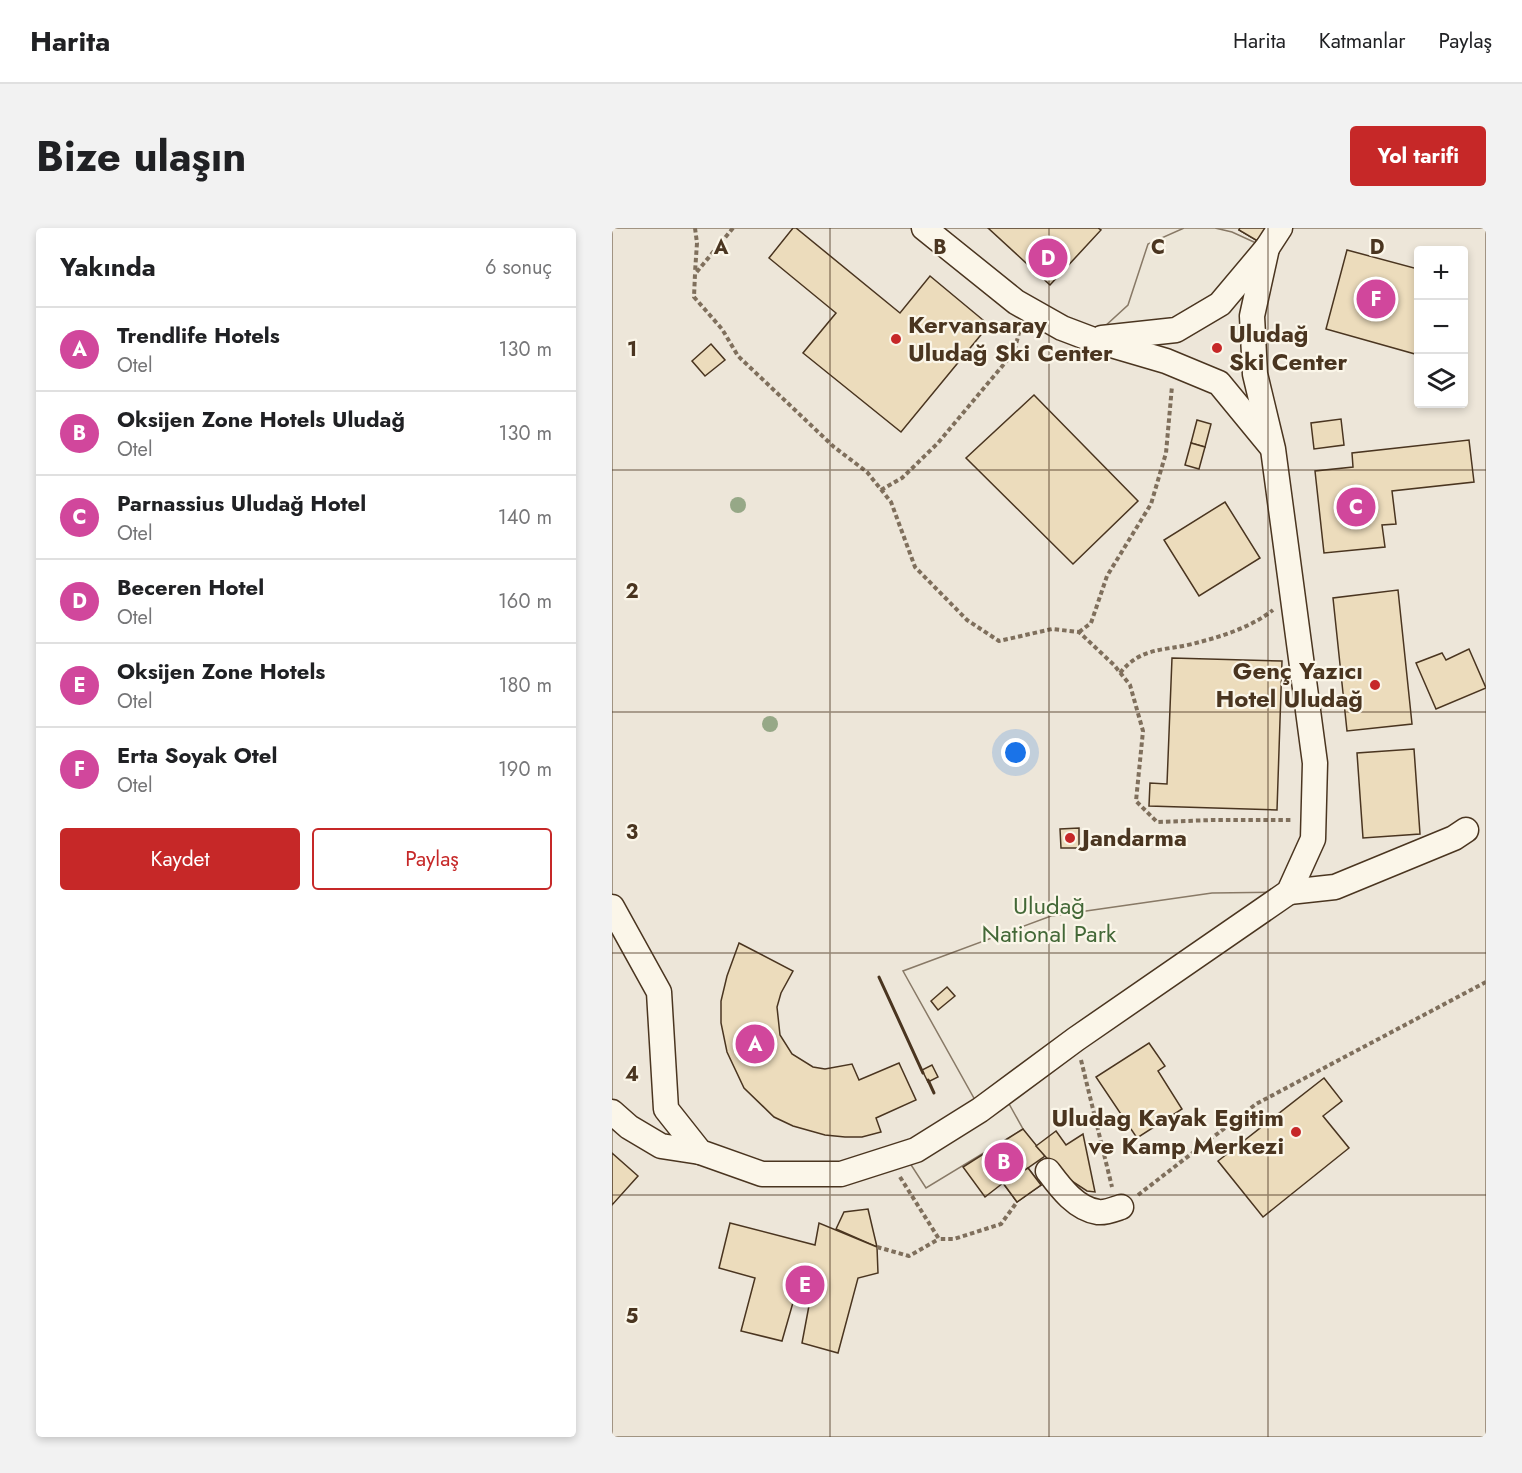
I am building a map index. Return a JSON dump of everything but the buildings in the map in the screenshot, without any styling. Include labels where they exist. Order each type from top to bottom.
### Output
[{"type":"street","points":[[924,228],[1016,302],[1062,328],[1173,364],[1219,383],[1274,449]]},
{"type":"street","points":[[1091,339],[1176,330],[1220,304],[1273,238]]},
{"type":"street","points":[[1273,238],[1252,316],[1255,374],[1274,449],[1315,763],[1313,839],[1289,892]]},
{"type":"street","points":[[612,1112],[629,1127],[660,1146],[700,1152],[762,1174],[841,1174],[916,1150],[980,1110],[1076,1039],[1289,892],[1335,887],[1454,838],[1466,830]]},
{"type":"street","points":[[612,907],[659,992],[666,1109],[700,1152]]},
{"type":"street","points":[[1048,1171],[1059,1187],[1082,1206],[1100,1213],[1121,1207]]},
{"type":"path","points":[[695,228],[697,243],[694,297],[722,329],[738,356],[834,447],[867,472],[891,502],[915,567],[967,620],[999,641],[1052,630],[1079,632],[1130,685],[1143,731],[1136,801],[1157,822],[1313,821]]},
{"type":"path","points":[[695,274],[733,228]]},
{"type":"path","points":[[881,490],[902,478],[926,456],[1014,351],[1027,308]]},
{"type":"path","points":[[1079,632],[1091,623],[1107,576],[1151,504],[1166,453],[1173,364]]},
{"type":"path","points":[[1120,673],[1129,662],[1150,651],[1190,645],[1241,629],[1272,612],[1292,590]]},
{"type":"path","points":[[1076,1039],[1110,1182],[1121,1207],[1256,1104],[1486,982]]},
{"type":"path","points":[[888,1158],[939,1239]]},
{"type":"path","points":[[877,1247],[909,1256],[939,1239],[954,1239],[1000,1224],[1017,1202]]},
{"type":"green space","name":"Uludağ National Park","points":[[612,228],[1486,228],[1486,1437],[612,1437]]},
{"type":"shaded area","points":[[1184,228],[1215,228],[1232,232],[1267,248],[1176,330],[1091,339],[1128,305],[1148,244]]},
{"type":"shaded area","points":[[1289,892],[1003,1093],[1023,1129],[926,1188],[904,1154],[980,1109],[903,971],[1051,916],[1212,893]]},
{"type":"wall","points":[[879,977],[923,1073]]},
{"type":"wall","points":[[928,1080],[934,1093]]},
{"type":"place","name":"Beceren Hotel","points":[[1048,258]]},
{"type":"place","name":"Erta Soyak Otel","points":[[1376,299]]},
{"type":"place","name":"Kervansaray Uludağ Ski Center","points":[[896,339]]},
{"type":"place","name":"Uludağ Ski Center","points":[[1217,348]]},
{"type":"place","name":"Parnassius Uludağ Hotel","points":[[1356,507]]},
{"type":"place","name":"Genç Yazıcı Hotel Uludağ","points":[[1375,685]]},
{"type":"place","name":"Jandarma","points":[[1070,838]]},
{"type":"place","name":"Trendlife Hotels","points":[[755,1044]]},
{"type":"place","name":"Uludag Kayak Egitim ve Kamp Merkezi","points":[[1296,1132]]},
{"type":"place","name":"Oksijen Zone Hotels Uludağ","points":[[1004,1162]]},
{"type":"place","name":"Oksijen Zone Hotels","points":[[805,1285]]}]
